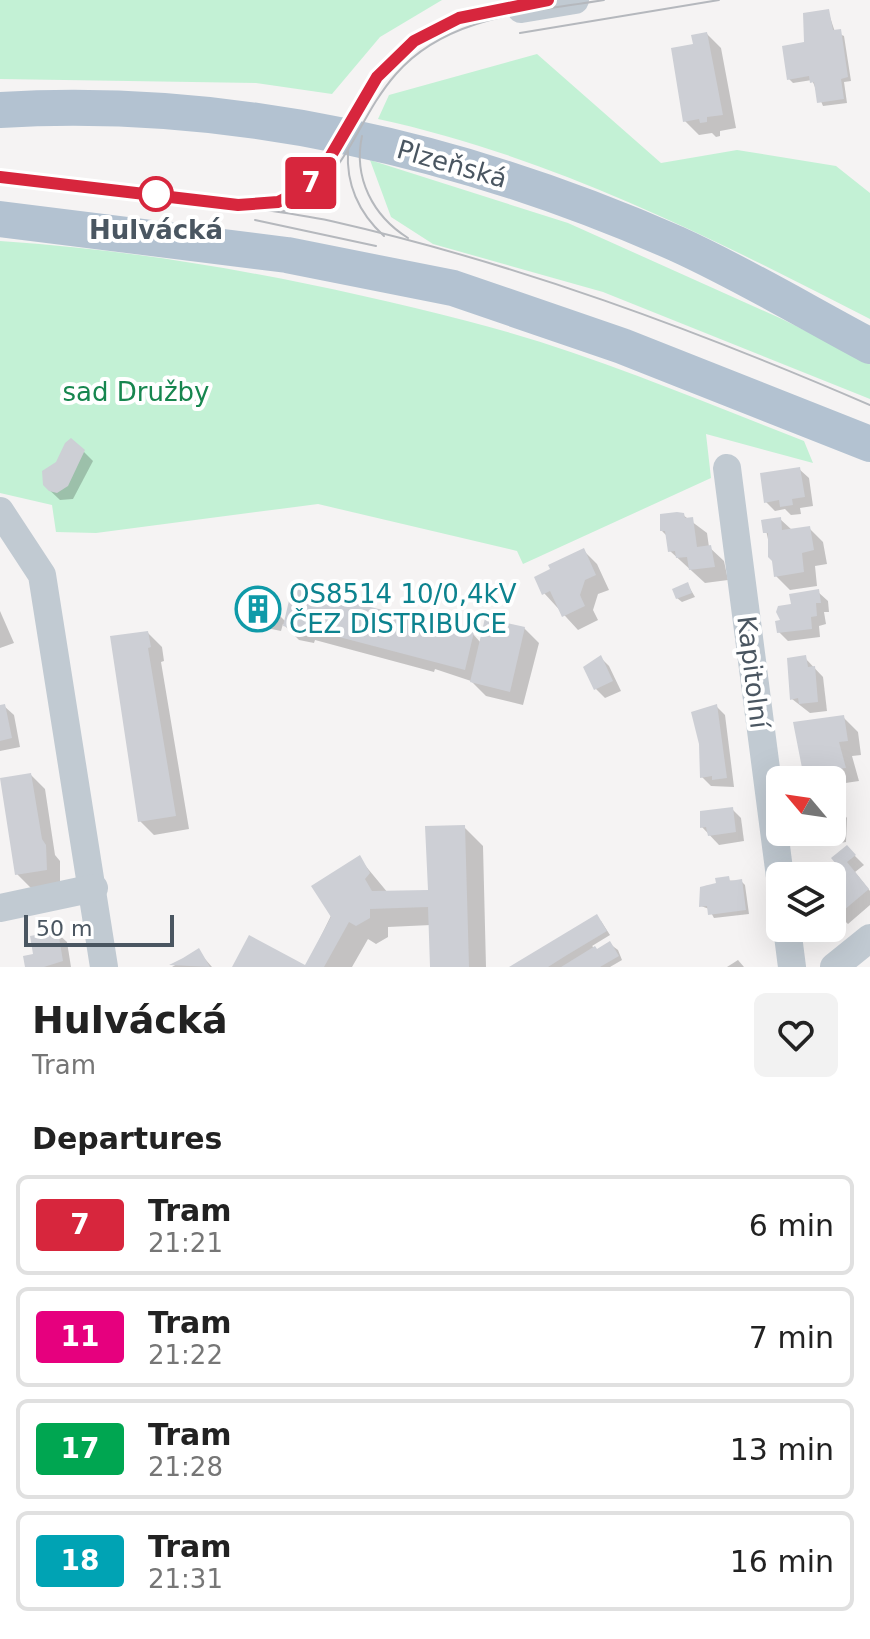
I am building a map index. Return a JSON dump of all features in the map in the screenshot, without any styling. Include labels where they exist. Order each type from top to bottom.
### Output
[{"type":"main road","name":"Plzeňská","points":[[0,110],[77,105],[182,111],[270,122],[431,156],[547,192],[679,245],[870,346]]},
{"type":"main road","points":[[0,219],[287,255],[453,288],[622,346],[870,444]]},
{"type":"street","points":[[521,9],[575,0]]},
{"type":"street","name":"Kapitolní","points":[[727,468],[778,862]]},
{"type":"street","points":[[0,511],[42,575],[94,888],[104,967]]},
{"type":"street","points":[[0,908],[94,888]]},
{"type":"street","points":[[834,967],[870,938]]},
{"type":"street","points":[[789,942],[792,967]]},
{"type":"green space","points":[[0,0],[442,0],[380,37],[332,94],[256,83],[0,79]]},
{"type":"green space","points":[[537,54],[661,163],[737,150],[836,166],[870,193],[870,319],[691,230],[569,178],[443,135],[378,119],[389,95]]},
{"type":"green space","points":[[370,160],[568,223],[782,319],[870,363],[870,399],[603,292],[433,244],[391,217]]},
{"type":"green space","name":"sad Družby","points":[[0,241],[118,252],[235,270],[352,293],[467,321],[553,346],[804,441],[813,463],[706,434],[711,478],[523,564],[517,551],[318,504],[96,533],[56,532],[52,505],[0,493]]},
{"type":"building","points":[[829,9],[833,30],[841,29],[848,77],[841,79],[844,99],[817,103],[814,82],[810,83],[809,76],[787,80],[782,46],[804,42],[803,13]]},
{"type":"building","points":[[707,32],[723,115],[707,117],[707,122],[700,123],[699,119],[683,122],[671,48],[693,44],[691,35]]},
{"type":"building","points":[[71,438],[85,450],[68,486],[57,493],[49,491],[43,485],[42,471],[56,462],[65,443]]},
{"type":"building","points":[[800,467],[805,497],[792,499],[793,505],[780,507],[779,500],[764,503],[760,473]]},
{"type":"building","points":[[684,513],[685,518],[693,517],[697,547],[711,545],[715,567],[689,570],[687,557],[676,558],[675,551],[668,552],[665,531],[660,531],[660,514]]},
{"type":"building","points":[[781,517],[782,530],[810,526],[814,550],[802,553],[804,572],[774,577],[772,561],[768,557],[768,533],[763,533],[761,520]]},
{"type":"building","points":[[584,548],[596,575],[585,580],[580,595],[585,606],[562,617],[550,591],[542,595],[534,577],[550,569],[548,565]]},
{"type":"building","points":[[688,582],[692,593],[676,599],[672,589]]},
{"type":"building","points":[[292,588],[474,632],[465,670],[301,627],[300,630],[283,626]]},
{"type":"building","points":[[819,589],[821,603],[816,603],[817,616],[811,617],[812,629],[777,633],[775,621],[780,620],[776,612],[778,606],[791,604],[789,594]]},
{"type":"building","name":"OS8514 10/0,4kV ČEZ DISTRIBUCE","points":[[249,599],[271,604],[267,618],[246,613]]},
{"type":"building","points":[[485,618],[525,627],[510,692],[470,682]]},
{"type":"building","points":[[148,631],[151,647],[148,648],[176,816],[138,822],[110,636]]},
{"type":"building","points":[[601,655],[613,681],[594,690],[583,667]]},
{"type":"building","points":[[806,655],[808,667],[815,666],[818,702],[799,704],[798,698],[790,700],[787,658]]},
{"type":"building","points":[[5,704],[12,738],[0,741],[0,705]]},
{"type":"building","points":[[717,704],[727,778],[712,780],[712,776],[700,778],[699,744],[691,712]]},
{"type":"building","points":[[844,715],[848,741],[839,742],[845,766],[802,766],[793,722]]},
{"type":"building","points":[[31,773],[42,839],[46,845],[47,870],[15,875],[0,778]]},
{"type":"building","points":[[733,807],[736,832],[708,836],[706,827],[700,828],[700,811]]},
{"type":"building","points":[[465,825],[469,967],[430,967],[428,907],[370,909],[370,918],[356,926],[349,922],[324,967],[232,967],[249,935],[305,965],[331,917],[311,886],[360,855],[370,873],[365,879],[372,891],[428,890],[425,826]]},
{"type":"building","points":[[846,846],[856,855],[847,862],[869,889],[846,908],[846,862],[834,862],[831,858]]},
{"type":"building","points":[[729,876],[730,881],[742,879],[746,910],[708,915],[707,906],[699,907],[700,887],[716,883],[715,878]]},
{"type":"building","points":[[597,914],[607,931],[548,967],[509,967]]},
{"type":"building","points":[[58,931],[63,961],[44,967],[25,967],[23,956],[33,954],[30,936]]},
{"type":"building","points":[[610,941],[619,956],[600,967],[561,967],[595,946],[597,949]]},
{"type":"building","points":[[199,948],[210,967],[169,965],[183,958]]},
{"type":"tram line","name":"7","points":[[0,177],[238,205],[257,206],[278,202],[302,190],[319,176],[377,77],[414,41],[459,18],[548,0]]},
{"type":"tram line","points":[[282,212],[304,200],[336,169],[381,93],[417,54],[440,39],[492,19],[604,0]]},
{"type":"tram line","points":[[520,33],[719,0]]},
{"type":"tram line","points":[[335,152],[365,96],[392,61]]},
{"type":"tram line","points":[[362,136],[360,167],[368,194],[385,219],[408,238]]},
{"type":"tram line","points":[[348,151],[349,176],[356,198],[384,236]]},
{"type":"tram line","points":[[0,177],[109,188],[288,213],[400,238],[605,301],[870,405]]},
{"type":"tram line","points":[[255,220],[376,246]]},
{"type":"place","name":"Hulvácká","points":[[156,194]]},
{"type":"place","name":"OS8514 10/0,4kV ČEZ DISTRIBUCE","points":[[258,609]]}]
